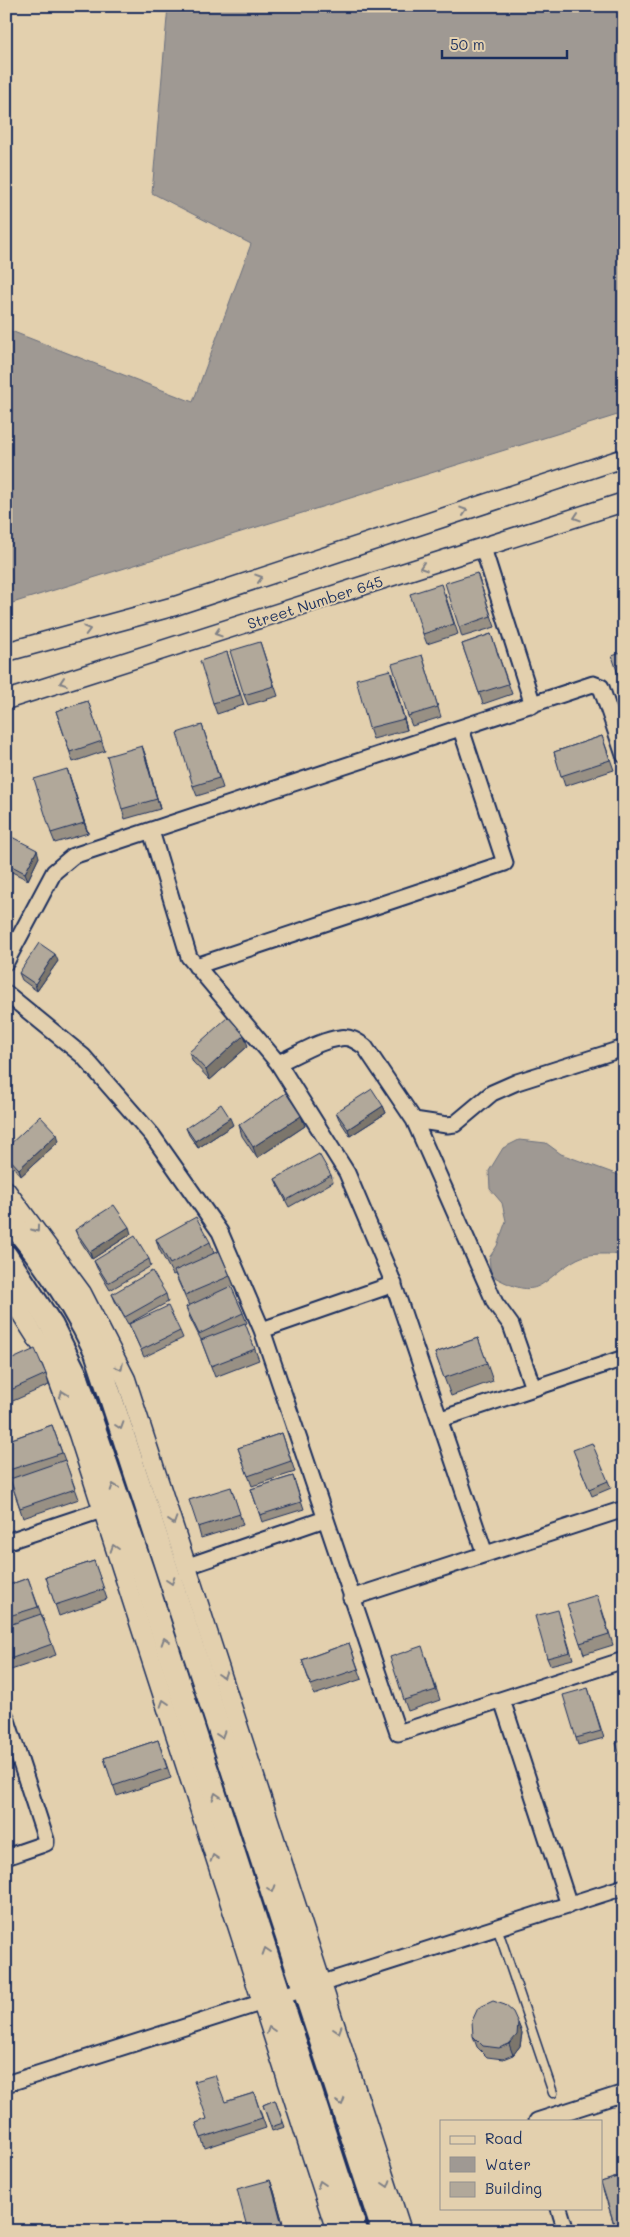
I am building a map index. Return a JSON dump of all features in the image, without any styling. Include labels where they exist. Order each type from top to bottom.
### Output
[{"type":"main road","points":[[6,1216],[56,1278],[71,1302],[96,1352],[314,1986],[384,2231]]},
{"type":"main road","points":[[6,1256],[52,1326],[76,1375],[271,2000],[356,2231]]},
{"type":"street","points":[[6,652],[175,606],[624,458]]},
{"type":"street","name":"Street Number 645","points":[[6,700],[624,502]]},
{"type":"street","points":[[483,548],[532,705]]},
{"type":"street","points":[[6,962],[54,872],[63,862],[73,856],[597,684],[601,687],[624,754]]},
{"type":"street","points":[[196,966],[505,863],[462,729]]},
{"type":"street","points":[[151,831],[189,957],[278,1063],[347,1172],[394,1284],[485,1554]]},
{"type":"street","points":[[6,993],[83,1056],[152,1135],[220,1232],[262,1330],[398,1733],[624,1660]]},
{"type":"street","points":[[278,1063],[342,1037],[355,1040],[365,1048],[414,1120],[496,1303],[511,1325],[533,1388]]},
{"type":"street","points":[[414,1120],[447,1125],[455,1124],[492,1093],[517,1082],[624,1048]]},
{"type":"street","points":[[6,1190],[82,1293],[126,1379],[188,1566],[314,1986],[402,2231]]},
{"type":"street","points":[[262,1330],[394,1284]]},
{"type":"street","points":[[6,1290],[52,1361],[271,2000],[336,2231]]},
{"type":"street","points":[[441,1419],[624,1358]]},
{"type":"street","points":[[351,1598],[624,1509]]},
{"type":"street","points":[[6,1542],[102,1510]]},
{"type":"street","points":[[188,1566],[325,1519]]},
{"type":"street","points":[[502,1700],[569,1905]]},
{"type":"street","points":[[6,1718],[46,1843],[6,1857]]},
{"type":"street","points":[[6,2084],[624,1887]]},
{"type":"street","points":[[540,2120],[624,2093]]},
{"type":"street","points":[[560,2210],[566,2231]]},
{"type":"lane","points":[[497,1927],[553,2093]]},
{"type":"water","points":[[168,6],[624,6],[624,413],[6,605],[6,329],[193,402],[251,244],[152,193]]},
{"type":"water","points":[[519,1140],[546,1143],[561,1154],[624,1177],[624,1255],[600,1254],[582,1257],[564,1267],[538,1286],[530,1288],[520,1288],[508,1284],[491,1275],[489,1258],[497,1246],[506,1221],[502,1203],[490,1189],[489,1171],[503,1148]]},
{"type":"building","points":[[477,573],[491,616],[459,627],[445,583]]},
{"type":"building","points":[[441,584],[454,624],[423,634],[410,594]]},
{"type":"building","points":[[491,634],[508,684],[479,693],[462,644]]},
{"type":"building","points":[[260,642],[274,686],[244,695],[230,651]]},
{"type":"building","points":[[227,652],[240,695],[213,703],[200,661]]},
{"type":"building","points":[[624,652],[624,679],[620,680],[612,656]]},
{"type":"building","points":[[422,655],[438,707],[408,716],[392,664]]},
{"type":"building","points":[[390,670],[404,719],[369,728],[356,679]]},
{"type":"building","points":[[88,701],[102,741],[70,752],[56,711]]},
{"type":"building","points":[[202,725],[219,778],[193,786],[177,733]]},
{"type":"building","points":[[602,736],[610,760],[561,776],[554,752]]},
{"type":"building","points":[[142,746],[157,799],[122,809],[107,756]]},
{"type":"building","points":[[67,769],[84,823],[51,833],[34,779]]},
{"type":"building","points":[[6,834],[37,850],[25,873],[6,863]]},
{"type":"building","points":[[39,943],[55,954],[35,984],[19,973]]},
{"type":"building","points":[[228,1017],[244,1035],[206,1070],[189,1052]]},
{"type":"building","points":[[372,1089],[383,1106],[348,1129],[336,1112]]},
{"type":"building","points":[[286,1093],[301,1116],[253,1147],[239,1125]]},
{"type":"building","points":[[221,1104],[230,1118],[195,1141],[186,1128]]},
{"type":"building","points":[[40,1116],[57,1134],[19,1169],[6,1155],[6,1148]]},
{"type":"building","points":[[319,1154],[331,1175],[287,1200],[275,1179]]},
{"type":"building","points":[[114,1205],[129,1227],[90,1252],[75,1230]]},
{"type":"building","points":[[196,1217],[210,1242],[170,1264],[156,1239]]},
{"type":"building","points":[[135,1236],[149,1259],[108,1283],[94,1261]]},
{"type":"building","points":[[219,1251],[230,1276],[185,1295],[174,1271]]},
{"type":"building","points":[[152,1271],[166,1294],[125,1317],[112,1294]]},
{"type":"building","points":[[231,1286],[243,1313],[199,1334],[186,1307]]},
{"type":"building","points":[[168,1306],[180,1331],[141,1350],[129,1324]]},
{"type":"building","points":[[245,1323],[255,1349],[211,1366],[201,1340]]},
{"type":"building","points":[[478,1338],[487,1363],[444,1378],[435,1353]]},
{"type":"building","points":[[35,1349],[46,1374],[6,1392],[6,1362]]},
{"type":"building","points":[[52,1425],[62,1453],[6,1471],[6,1441]]},
{"type":"building","points":[[282,1433],[291,1461],[248,1476],[238,1448]]},
{"type":"building","points":[[592,1443],[608,1481],[589,1489],[573,1450]]},
{"type":"building","points":[[65,1460],[75,1489],[20,1508],[10,1479]]},
{"type":"building","points":[[293,1476],[301,1502],[260,1515],[251,1489]]},
{"type":"building","points":[[231,1487],[240,1514],[198,1527],[189,1500]]},
{"type":"building","points":[[94,1561],[104,1589],[55,1605],[46,1577]]},
{"type":"building","points":[[28,1578],[38,1607],[6,1617],[6,1586]]},
{"type":"building","points":[[597,1595],[609,1634],[580,1643],[567,1604]]},
{"type":"building","points":[[558,1610],[570,1652],[547,1658],[535,1616]]},
{"type":"building","points":[[41,1614],[52,1644],[7,1660],[6,1626]]},
{"type":"building","points":[[349,1643],[358,1669],[311,1685],[302,1660]]},
{"type":"building","points":[[422,1646],[436,1690],[404,1700],[390,1657]]},
{"type":"building","points":[[588,1688],[601,1731],[576,1738],[563,1695]]},
{"type":"building","points":[[158,1740],[167,1768],[113,1786],[104,1758]]},
{"type":"building","points":[[624,1740],[624,1768],[616,1743]]},
{"type":"building","points":[[493,2001],[505,2005],[513,2012],[518,2023],[517,2035],[509,2044],[499,2048],[483,2046],[473,2036],[472,2021],[478,2008]]},
{"type":"building","points":[[215,2075],[225,2102],[254,2093],[262,2118],[201,2138],[196,2123],[207,2119],[194,2081]]},
{"type":"building","points":[[275,2100],[283,2123],[271,2127],[263,2105]]},
{"type":"building","points":[[624,2175],[624,2227],[616,2230],[602,2182]]},
{"type":"building","points":[[270,2180],[283,2228],[274,2231],[248,2231],[237,2189]]}]
